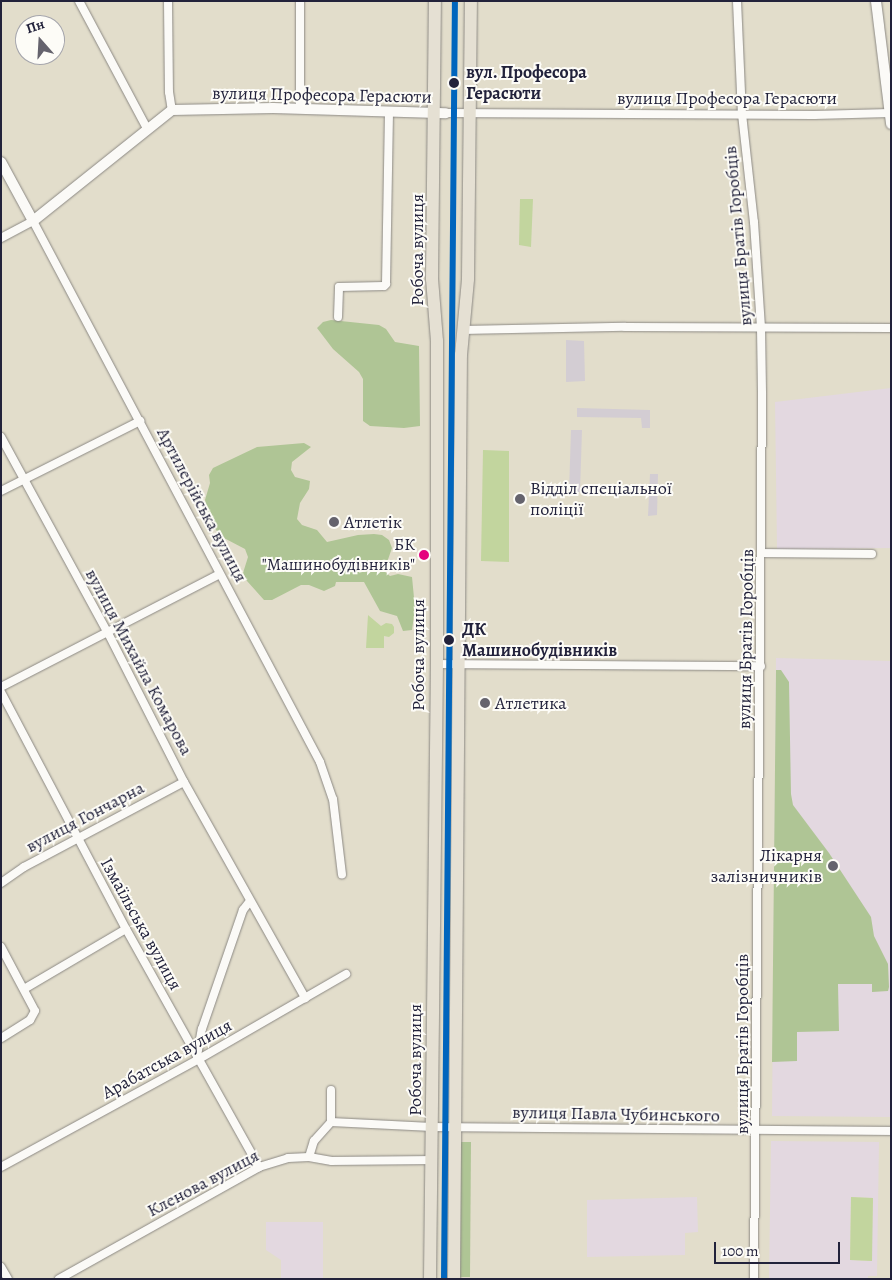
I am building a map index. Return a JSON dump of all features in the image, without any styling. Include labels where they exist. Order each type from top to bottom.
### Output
[{"type":"main road","name":"Робоча вулиця","points":[[430,1279],[437,664],[437,342],[432,279],[441,113],[435,1]]},
{"type":"main road","points":[[454,1279],[462,330],[468,278],[471,1]]},
{"type":"street","points":[[80,1],[148,130]]},
{"type":"street","points":[[1,238],[33,220],[172,110],[169,92],[168,1]]},
{"type":"street","points":[[300,1],[300,109]]},
{"type":"street","name":"вулиця Братів Горобців","points":[[737,1],[742,114],[754,222],[761,328],[762,553],[754,1279]]},
{"type":"street","points":[[876,1],[891,124]]},
{"type":"street","name":"вулиця Професора Герасюти","points":[[172,110],[300,109],[441,113],[890,113]]},
{"type":"street","points":[[338,318],[339,287],[384,286],[386,284],[389,112]]},
{"type":"street","name":"Артилерійська вулиця","points":[[1,162],[320,762],[333,799],[342,874]]},
{"type":"street","points":[[462,330],[625,327],[891,328]]},
{"type":"street","points":[[1,491],[140,421]]},
{"type":"street","name":"вулиця Михайла Комарова","points":[[1,437],[108,632],[184,782],[305,998]]},
{"type":"street","points":[[762,553],[872,554]]},
{"type":"street","points":[[1,686],[220,574]]},
{"type":"street","points":[[437,664],[761,666]]},
{"type":"street","name":"Ізмаїльська вулиця","points":[[1,692],[77,839],[259,1167]]},
{"type":"street","name":"вулиця Гончарна","points":[[1,883],[24,867],[184,782]]},
{"type":"street","points":[[198,1058],[202,1029],[243,910],[250,901]]},
{"type":"street","points":[[24,989],[126,929]]},
{"type":"street","points":[[1,947],[35,1011],[30,1020],[1,1038]]},
{"type":"street","name":"Арабатська вулиця","points":[[1,1167],[346,974]]},
{"type":"street","points":[[309,1157],[314,1141],[331,1122],[331,1090]]},
{"type":"street","name":"вулиця Павла Чубинського","points":[[331,1122],[432,1127],[891,1131]]},
{"type":"street","name":"Кленова вулиця","points":[[59,1279],[259,1167],[288,1158],[309,1157],[332,1162],[432,1160]]},
{"type":"street","points":[[1,1267],[8,1279]]},
{"type":"shaded area","points":[[566,340],[584,341],[585,381],[566,382]]},
{"type":"shaded area","points":[[891,388],[891,548],[777,549],[775,402]]},
{"type":"shaded area","points":[[577,408],[650,410],[650,428],[642,428],[641,418],[577,417]]},
{"type":"shaded area","points":[[571,430],[582,430],[580,492],[569,492]]},
{"type":"shaded area","points":[[650,474],[658,474],[657,515],[648,516]]},
{"type":"shaded area","name":"Лікарня залізничників","points":[[776,658],[891,661],[891,1117],[772,1116]]},
{"type":"shaded area","points":[[771,1141],[879,1142],[877,1276],[868,1276],[868,1279],[769,1279]],"holes":[[[851,1197],[873,1198],[871,1261],[850,1260]]]},
{"type":"shaded area","points":[[697,1197],[698,1232],[685,1233],[685,1255],[587,1257],[587,1200]]},
{"type":"shaded area","points":[[266,1222],[323,1222],[323,1279],[281,1279],[281,1260],[266,1250]]},
{"type":"green space","points":[[520,199],[533,199],[531,247],[519,245]]},
{"type":"green space","points":[[331,320],[379,325],[386,329],[395,342],[419,346],[420,426],[404,428],[370,426],[363,421],[363,379],[359,372],[333,349],[317,328],[323,322]]},
{"type":"green space","points":[[304,443],[311,447],[292,462],[291,470],[295,477],[310,481],[309,489],[300,503],[297,519],[302,525],[317,530],[327,542],[358,535],[374,534],[382,535],[389,540],[392,548],[384,571],[390,576],[398,574],[412,577],[415,608],[412,630],[403,631],[397,616],[380,611],[364,582],[336,582],[335,586],[324,591],[309,585],[301,585],[272,600],[264,600],[247,581],[243,573],[248,557],[245,549],[222,537],[211,524],[205,500],[210,483],[209,475],[213,468],[257,447]]},
{"type":"green space","points":[[483,450],[509,451],[509,562],[481,561]]},
{"type":"green space","points":[[368,615],[381,626],[386,623],[392,624],[394,627],[394,633],[389,637],[384,636],[384,648],[366,648]]},
{"type":"green space","points":[[776,670],[781,670],[789,682],[791,794],[793,805],[829,853],[871,917],[874,936],[888,964],[889,987],[888,991],[872,992],[872,984],[838,984],[839,1031],[797,1032],[797,1061],[772,1062]]},
{"type":"green space","points":[[461,1142],[471,1142],[470,1277],[459,1277]]},
{"type":"green space","points":[[851,1197],[873,1198],[872,1261],[850,1260]]},
{"type":"transit line","points":[[444,1279],[455,1]]},
{"type":"place","name":"вул. Професора Герасюти","points":[[454,83]]},
{"type":"place","name":"Відділ спеціальної поліції","points":[[520,499]]},
{"type":"place","name":"Атлетік","points":[[334,522]]},
{"type":"place","name":"БК \"Машинобудівників\"","points":[[424,555]]},
{"type":"place","name":"ДК Машинобудівників","points":[[449,640]]},
{"type":"place","name":"Атлетика","points":[[485,703]]},
{"type":"place","name":"Лікарня залізничників","points":[[833,866]]}]
